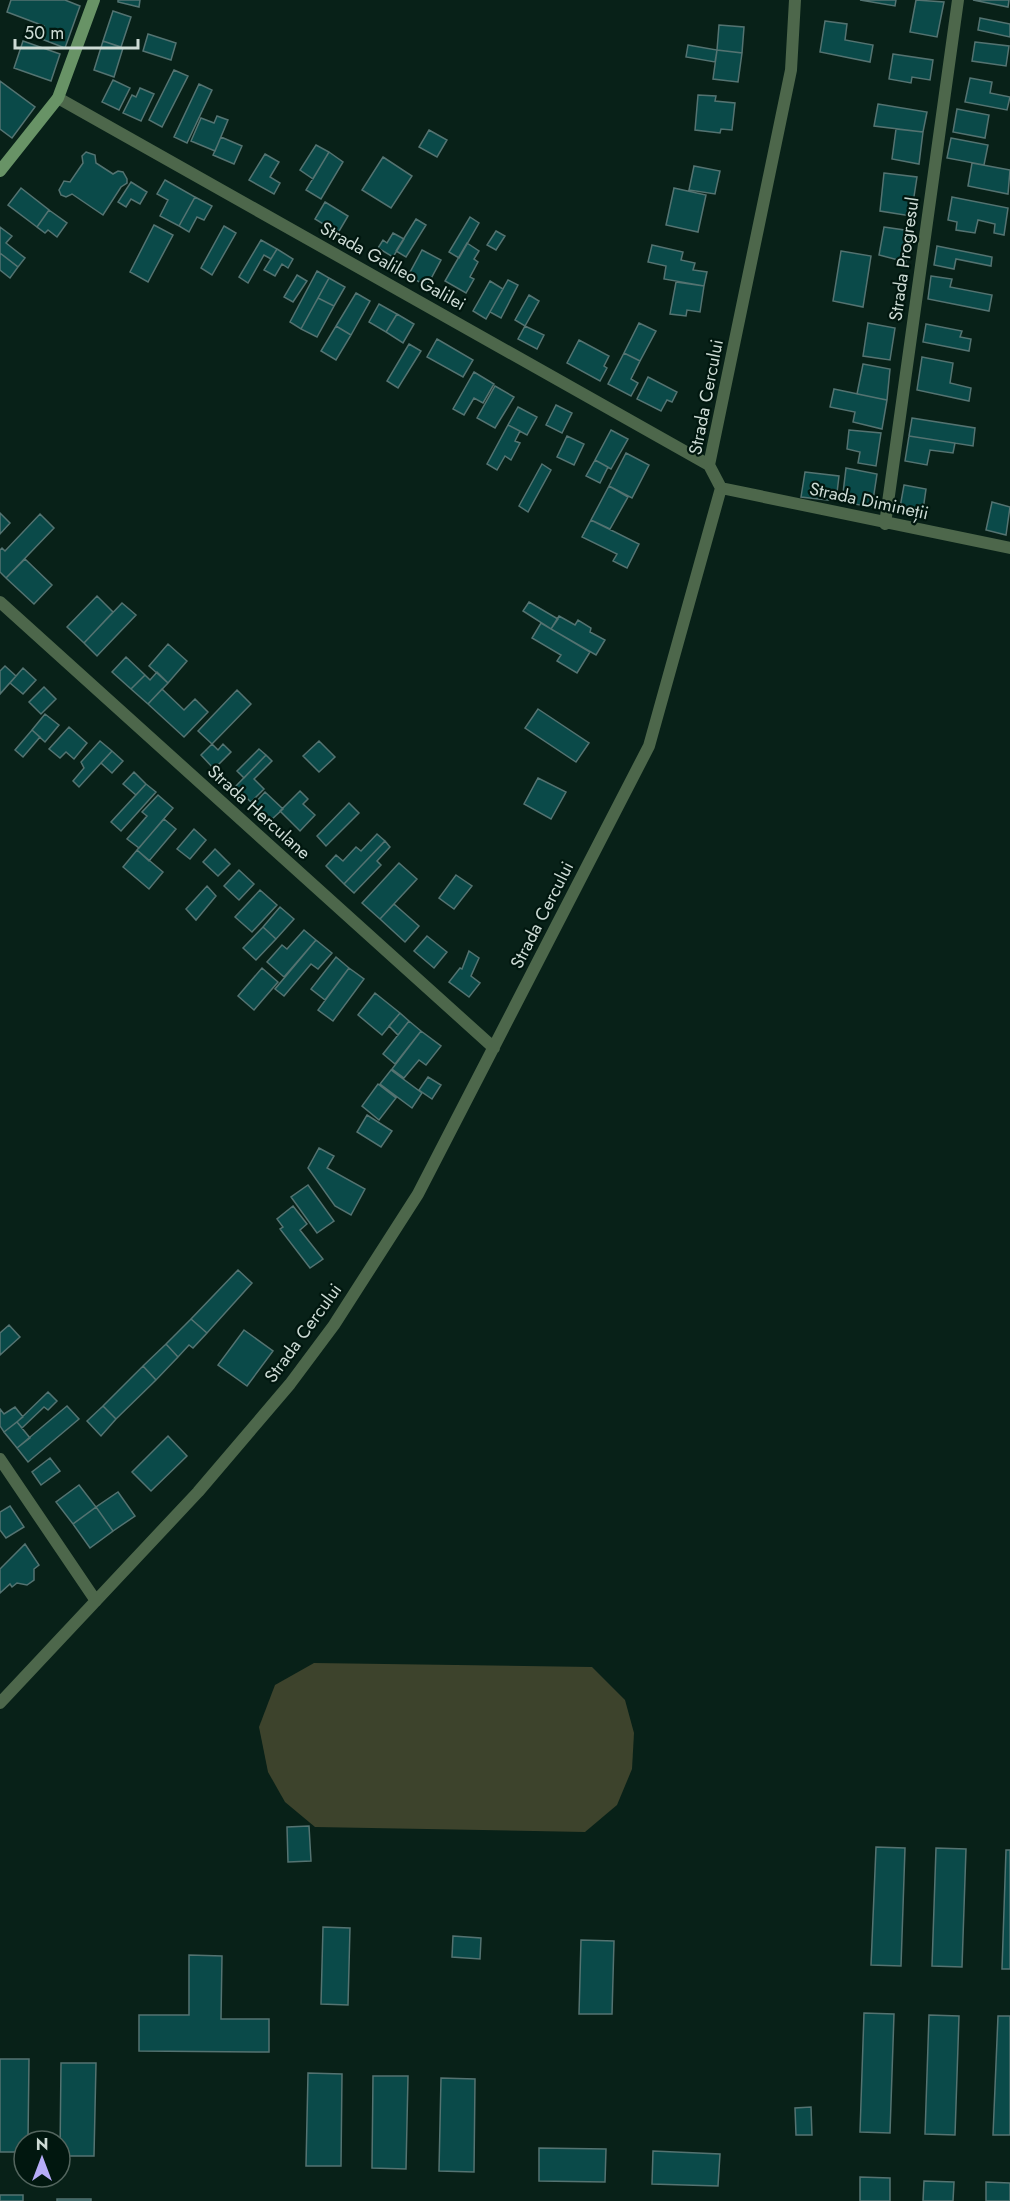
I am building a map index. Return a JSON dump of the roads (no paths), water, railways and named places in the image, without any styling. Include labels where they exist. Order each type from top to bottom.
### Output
[{"type":"main road","points":[[0,171],[58,98],[94,0]]},
{"type":"street","name":"Strada Cercului","points":[[0,1703],[213,1474],[290,1384],[334,1325],[418,1194],[649,746],[721,488],[709,465],[791,70],[795,0]]},
{"type":"street","name":"Strada Progresul","points":[[885,524],[958,0]]},
{"type":"street","name":"Strada Galileo Galilei","points":[[58,98],[709,465]]},
{"type":"street","name":"Strada Dimineții","points":[[721,488],[885,524],[1010,548]]},
{"type":"street","name":"Strada Herculane","points":[[0,602],[494,1048]]},
{"type":"street","points":[[0,1459],[96,1601]]}]
